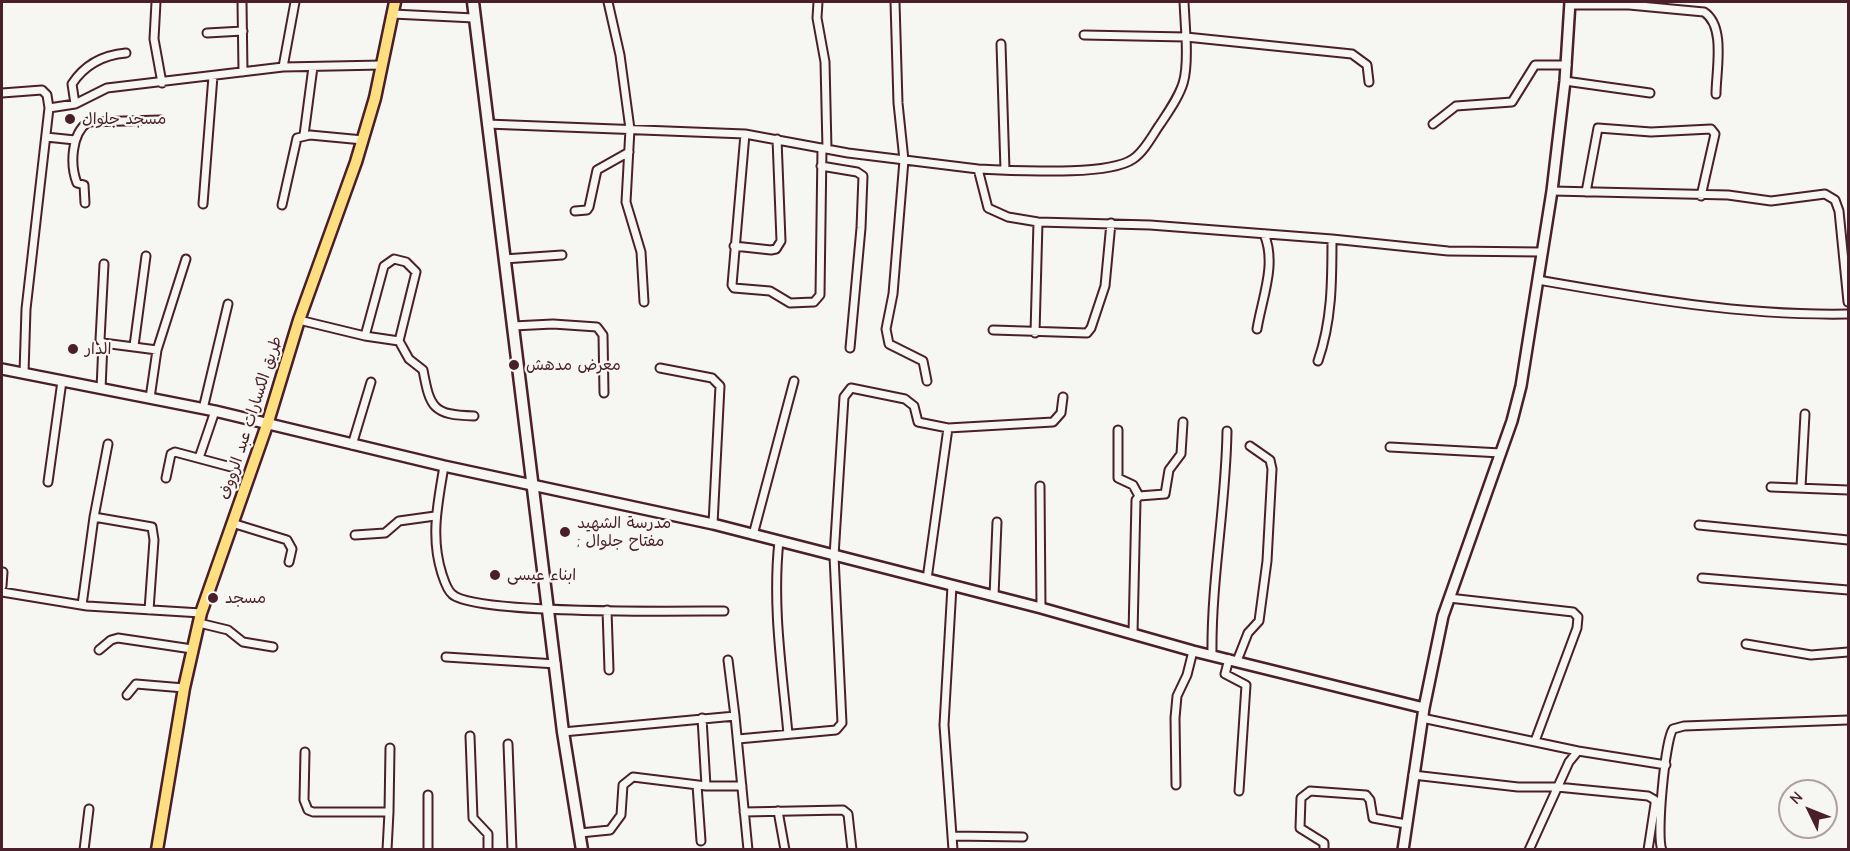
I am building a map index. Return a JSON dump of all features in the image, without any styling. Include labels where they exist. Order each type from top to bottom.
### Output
[{"type":"main road","name":"طريق الكسارات عبد الرووف","points":[[157,849],[184,688],[200,618],[267,426],[299,320],[363,140],[395,2]]},
{"type":"main road","points":[[473,2],[563,732],[582,849]]},
{"type":"street","points":[[156,2],[154,39],[162,83]]},
{"type":"street","points":[[242,2],[243,72]]},
{"type":"street","points":[[283,68],[295,2]]},
{"type":"street","points":[[608,2],[620,55],[630,129],[626,202],[641,252],[644,302]]},
{"type":"street","points":[[745,134],[731,280],[734,288],[770,291],[790,303],[816,301],[820,291],[825,62],[818,18],[818,2]]},
{"type":"street","points":[[895,2],[898,103],[904,160],[893,294],[886,329],[889,344],[923,361],[927,381]]},
{"type":"street","points":[[487,124],[745,134],[824,149],[978,169],[1083,170],[1113,167],[1134,158],[1159,126],[1185,83],[1184,2]]},
{"type":"street","points":[[1403,849],[1423,713],[1449,597],[1501,453],[1521,386],[1552,191],[1567,65],[1570,3],[1629,5],[1704,12],[1711,16],[1717,34],[1716,94]]},
{"type":"street","points":[[393,14],[474,18]]},
{"type":"street","points":[[207,33],[243,31]]},
{"type":"street","points":[[1084,35],[1186,37],[1352,54],[1367,65],[1369,82]]},
{"type":"street","points":[[1001,44],[1005,170]]},
{"type":"street","points":[[75,104],[72,84],[84,70],[106,57],[126,52]]},
{"type":"street","points":[[49,108],[75,104],[106,88],[283,68],[381,65]]},
{"type":"street","points":[[1433,124],[1456,106],[1512,102],[1535,65],[1567,65]]},
{"type":"street","points":[[304,135],[313,66]]},
{"type":"street","points":[[203,204],[213,76]]},
{"type":"street","points":[[1565,81],[1650,93]]},
{"type":"street","points":[[2,94],[42,90],[47,95],[49,108],[26,309],[24,373]]},
{"type":"street","points":[[85,203],[86,189],[84,185],[77,183],[73,170],[75,141],[80,129],[88,122],[161,120]]},
{"type":"street","points":[[1587,192],[1598,128],[1651,132],[1712,129],[1715,134],[1701,196]]},
{"type":"street","points":[[282,205],[297,138],[304,135],[363,140]]},
{"type":"street","points":[[46,137],[75,141]]},
{"type":"street","points":[[734,246],[771,250],[776,249],[781,241],[777,139]]},
{"type":"street","points":[[574,211],[587,210],[589,207],[597,170],[629,152]]},
{"type":"street","points":[[821,166],[857,172],[863,176],[861,228],[850,348]]},
{"type":"street","points":[[978,169],[988,208],[1008,218],[1038,222],[1111,223],[1332,238],[1448,251],[1541,252]]},
{"type":"street","points":[[1552,191],[1728,195],[1771,201],[1825,194],[1830,196],[1839,211],[1848,302]]},
{"type":"street","points":[[1035,333],[1038,222]]},
{"type":"street","points":[[993,330],[1087,333],[1091,328],[1105,286],[1111,223]]},
{"type":"street","points":[[1257,329],[1268,271],[1268,243],[1264,234]]},
{"type":"street","points":[[1318,361],[1329,322],[1332,238]]},
{"type":"street","points":[[504,259],[562,255]]},
{"type":"street","points":[[134,346],[146,256]]},
{"type":"street","points":[[150,398],[156,350],[186,259]]},
{"type":"street","points":[[365,336],[384,266],[394,260],[406,262],[416,272],[399,341],[409,359],[423,370],[428,399],[438,410],[474,416]]},
{"type":"street","points":[[101,388],[103,342],[99,331],[104,264]]},
{"type":"street","points":[[1538,280],[1697,307],[1812,315],[1848,314]]},
{"type":"street","points":[[203,409],[228,304]]},
{"type":"street","points":[[299,320],[365,336],[399,341]]},
{"type":"street","points":[[513,326],[553,324],[597,327],[603,335],[604,393]]},
{"type":"street","points":[[103,342],[156,350]]},
{"type":"street","points":[[660,368],[712,378],[718,381],[720,386],[713,524]]},
{"type":"street","points":[[2,369],[215,411],[267,426],[713,524],[1041,608],[1423,713],[1578,751],[1666,765]]},
{"type":"street","points":[[48,482],[62,381]]},
{"type":"street","points":[[753,535],[794,381]]},
{"type":"street","points":[[352,445],[371,382]]},
{"type":"street","points":[[738,739],[836,730],[842,723],[834,556],[844,397],[848,390],[851,388],[905,399],[914,406],[918,422],[948,428],[1053,422],[1059,418],[1063,397]]},
{"type":"street","points":[[199,459],[215,411]]},
{"type":"street","points":[[1801,488],[1805,414]]},
{"type":"street","points":[[1139,496],[1158,495],[1167,490],[1170,470],[1181,454],[1183,422]]},
{"type":"street","points":[[927,579],[948,428]]},
{"type":"street","points":[[1118,430],[1118,478],[1133,484],[1139,496],[1134,508],[1133,634]]},
{"type":"street","points":[[1212,655],[1214,592],[1227,463],[1227,431]]},
{"type":"street","points":[[81,605],[108,444]]},
{"type":"street","points":[[1239,791],[1246,685],[1225,674],[1248,633],[1259,621],[1264,586],[1272,470],[1270,460],[1250,446]]},
{"type":"street","points":[[1390,447],[1501,453]]},
{"type":"street","points":[[166,478],[172,453],[231,467]]},
{"type":"street","points":[[444,466],[435,516],[434,538],[438,562],[451,594],[464,601],[549,609],[724,611]]},
{"type":"street","points":[[1040,486],[1041,608]]},
{"type":"street","points":[[1771,486],[1848,490]]},
{"type":"street","points":[[355,535],[385,534],[399,521],[435,516]]},
{"type":"street","points":[[94,517],[152,527],[154,540],[149,609]]},
{"type":"street","points":[[994,596],[997,522]]},
{"type":"street","points":[[232,523],[287,540],[292,549],[289,562]]},
{"type":"street","points":[[1699,525],[1848,540]]},
{"type":"street","points":[[779,541],[775,608],[788,734]]},
{"type":"street","points":[[2,586],[3,572]]},
{"type":"street","points":[[1702,578],[1848,590]]},
{"type":"street","points":[[952,586],[944,725],[953,849]]},
{"type":"street","points":[[2,592],[81,605],[149,609],[200,618],[228,630],[243,642],[273,647]]},
{"type":"street","points":[[1449,597],[1573,612],[1578,617],[1577,628],[1535,741]]},
{"type":"street","points":[[607,610],[609,670]]},
{"type":"street","points":[[99,650],[111,640],[118,638],[192,649]]},
{"type":"street","points":[[1746,644],[1811,655],[1848,652]]},
{"type":"street","points":[[1176,785],[1177,696],[1187,675],[1193,651]]},
{"type":"street","points":[[446,657],[556,664]]},
{"type":"street","points":[[728,660],[748,849]]},
{"type":"street","points":[[127,695],[136,684],[184,688]]},
{"type":"street","points":[[563,732],[735,716]]},
{"type":"street","points":[[702,718],[706,786]]},
{"type":"street","points":[[1662,849],[1659,831],[1669,734],[1678,727],[1848,720]]},
{"type":"street","points":[[470,736],[473,818],[488,834],[488,849]]},
{"type":"street","points":[[508,744],[512,849]]},
{"type":"street","points":[[387,849],[390,748]]},
{"type":"street","points":[[1529,849],[1557,787],[1578,751]]},
{"type":"street","points":[[305,752],[304,800],[308,810],[313,812],[389,812]]},
{"type":"street","points":[[1413,776],[1518,788],[1557,787],[1653,798],[1655,804],[1648,849]]},
{"type":"street","points":[[580,833],[610,830],[618,821],[621,815],[623,784],[628,778],[646,778],[706,786],[742,786]]},
{"type":"street","points":[[697,785],[701,841]]},
{"type":"street","points":[[1324,849],[1324,843],[1300,828],[1302,798],[1310,791],[1366,795],[1370,800],[1373,818],[1406,824]]},
{"type":"street","points":[[428,795],[428,849]]},
{"type":"street","points":[[84,849],[89,809]]},
{"type":"street","points":[[744,812],[843,810],[848,814],[852,849]]},
{"type":"street","points":[[778,811],[785,849]]},
{"type":"street","points":[[952,836],[1023,837]]},
{"type":"place","name":"مسجد جلوال","points":[[70,119]]},
{"type":"place","name":"الدار","points":[[73,349]]},
{"type":"place","name":"معرض مدهش","points":[[514,365]]},
{"type":"place","name":"مدرسة الشهيد ; مفتاح جلوال","points":[[565,532]]},
{"type":"place","name":"ابناء عيسى","points":[[495,575]]},
{"type":"place","name":"مسجد","points":[[213,598]]}]
